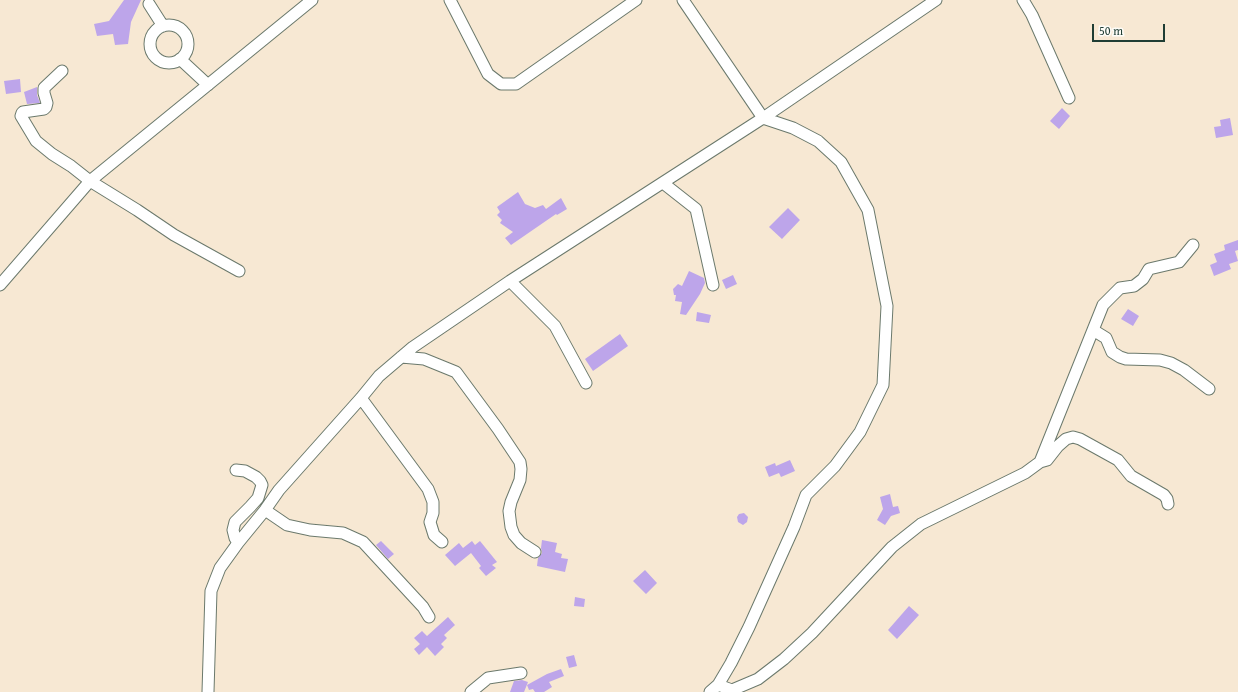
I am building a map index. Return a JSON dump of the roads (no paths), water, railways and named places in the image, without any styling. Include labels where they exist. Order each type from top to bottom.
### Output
[{"type":"street","points":[[0,285],[90,181],[312,0]]},
{"type":"street","points":[[450,0],[488,74],[501,84],[516,84],[636,0]]},
{"type":"street","points":[[683,0],[763,118],[793,128],[818,141],[841,162],[868,210],[887,306],[883,385],[860,432],[835,466],[806,495],[794,527],[749,627],[731,663],[714,688],[732,690],[758,679],[784,659],[812,633],[892,547],[921,524],[1025,474],[1040,462],[1047,460],[1058,446],[1066,439],[1073,437],[1080,439],[1118,460],[1131,476],[1164,495],[1168,504]]},
{"type":"street","points":[[208,692],[211,591],[220,568],[279,490],[379,376],[413,347],[510,281],[763,118],[936,0]]},
{"type":"street","points":[[1023,0],[1032,15],[1069,98]]},
{"type":"street","points":[[148,4],[163,26]]},
{"type":"street","points":[[171,25],[178,27],[184,32],[188,39],[188,47],[185,54],[180,59],[172,62],[164,62],[153,52],[151,44],[152,36],[156,30],[163,26],[171,25]]},
{"type":"street","points":[[180,59],[208,85]]},
{"type":"street","points":[[62,71],[44,88],[47,103],[46,107],[44,109],[22,112],[21,116],[36,141],[90,181],[174,235],[239,271]]},
{"type":"street","points":[[663,183],[696,209],[713,285]]},
{"type":"street","points":[[1040,462],[1103,305],[1120,288],[1134,286],[1144,279],[1149,269],[1179,262],[1193,245]]},
{"type":"street","points":[[510,281],[555,326],[586,383]]},
{"type":"street","points":[[1093,330],[1106,338],[1112,352],[1120,357],[1126,359],[1160,360],[1172,363],[1209,389]]},
{"type":"street","points":[[401,357],[424,359],[456,372],[498,429],[520,462],[521,469],[520,480],[509,511],[511,527],[514,535],[521,543],[535,552]]},
{"type":"street","points":[[361,398],[428,489],[434,502],[430,522],[434,535],[442,542]]},
{"type":"street","points":[[236,470],[245,471],[256,477],[262,486],[258,498],[235,522],[233,530],[238,543]]},
{"type":"street","points":[[265,510],[287,524],[310,530],[343,533],[364,542],[423,607],[429,617]]},
{"type":"street","points":[[471,692],[488,678],[521,673]]}]
